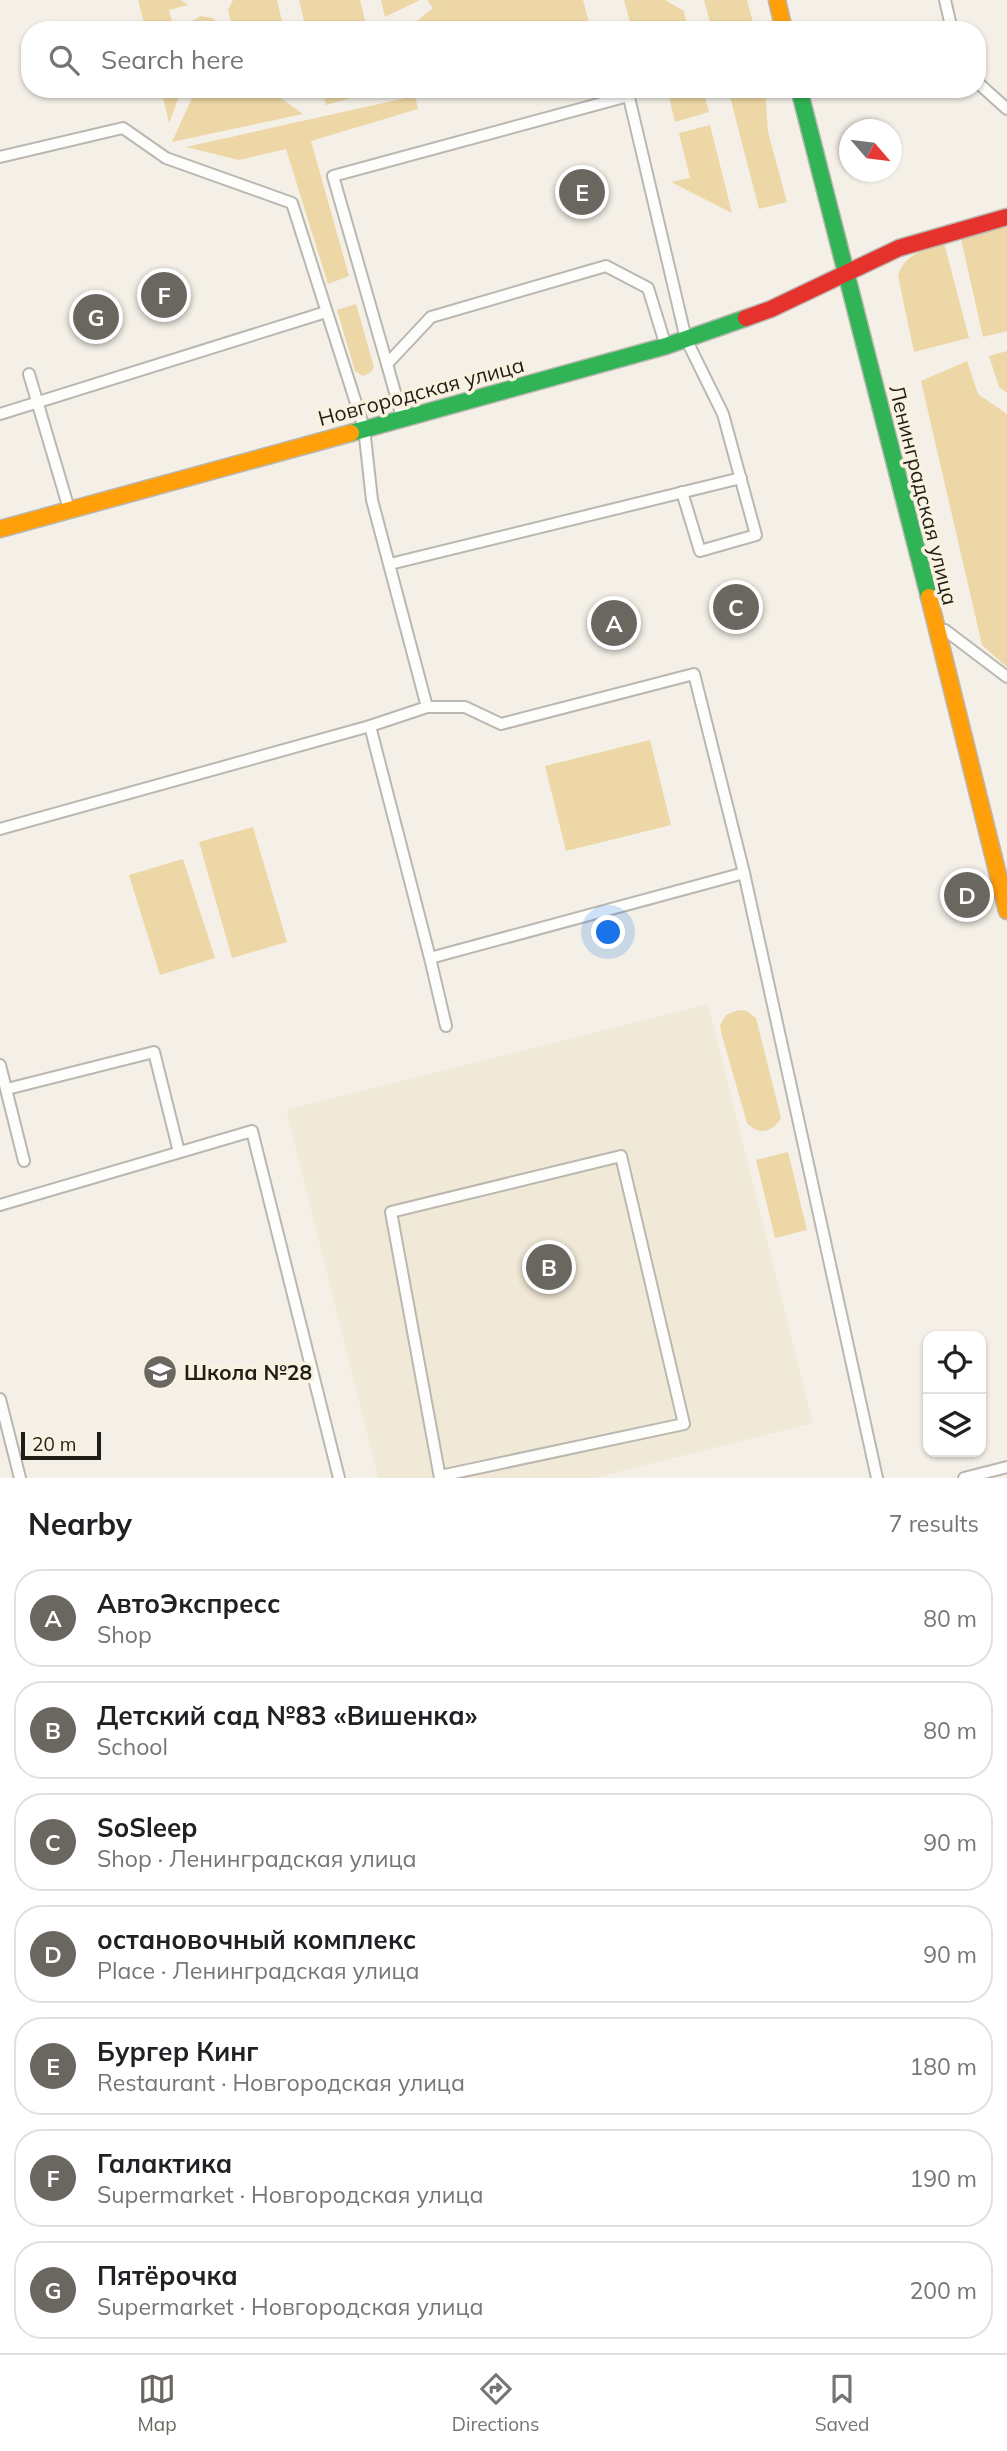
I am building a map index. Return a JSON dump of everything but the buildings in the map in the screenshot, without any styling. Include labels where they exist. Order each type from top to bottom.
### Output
[{"type":"street","points":[[777,0],[782,21]]},
{"type":"street","name":"Ленинградская улица","points":[[801,98],[877,387],[1007,911]]},
{"type":"street","name":"Новгородская улица","points":[[0,529],[666,346],[771,309],[899,248],[1007,217]]},
{"type":"lane","points":[[945,0],[950,21]]},
{"type":"lane","points":[[986,90],[1007,109]]},
{"type":"lane","points":[[403,418],[333,176],[610,98]]},
{"type":"lane","points":[[629,98],[686,339],[723,415],[756,536],[700,551],[682,492]]},
{"type":"lane","points":[[0,157],[123,128],[166,158],[292,203],[364,428],[372,500],[427,707]]},
{"type":"lane","points":[[387,364],[431,317],[606,266],[648,288],[666,346]]},
{"type":"lane","points":[[0,414],[326,312]]},
{"type":"lane","points":[[29,374],[69,509]]},
{"type":"lane","points":[[390,564],[741,478]]},
{"type":"lane","points":[[934,621],[1007,677]]},
{"type":"lane","points":[[0,829],[370,726],[427,707],[465,706],[501,724],[694,674],[744,873],[877,1478]]},
{"type":"lane","points":[[370,726],[446,1026]]},
{"type":"lane","points":[[430,958],[744,873]]},
{"type":"lane","points":[[6,1089],[154,1052],[179,1152]]},
{"type":"lane","points":[[0,1065],[24,1161]]},
{"type":"lane","points":[[0,1205],[251,1131],[338,1478]]},
{"type":"lane","points":[[621,1156],[684,1424],[440,1477],[391,1212],[621,1156]]},
{"type":"lane","points":[[0,1399],[20,1478]]},
{"type":"lane","points":[[964,1478],[1007,1467]]},
{"type":"shaded area","points":[[138,0],[181,0],[188,5],[169,10],[172,21],[144,21]]},
{"type":"shaded area","points":[[233,0],[277,0],[282,21],[231,21],[228,10]]},
{"type":"shaded area","points":[[299,0],[360,0],[365,21],[304,21]]},
{"type":"shaded area","points":[[381,0],[420,0],[385,17]]},
{"type":"shaded area","points":[[427,0],[583,0],[589,21],[417,21],[433,8]]},
{"type":"shaded area","points":[[624,0],[665,0],[684,11],[686,21],[630,21]]},
{"type":"shaded area","points":[[704,0],[747,0],[753,21],[710,21]]},
{"type":"shaded area","points":[[201,16],[215,21],[192,21]]},
{"type":"shaded area","points":[[163,98],[179,98],[169,123]]},
{"type":"shaded area","points":[[192,98],[281,98],[303,114],[172,142]]},
{"type":"shaded area","points":[[324,98],[351,98],[326,105]]},
{"type":"shaded area","points":[[406,98],[415,98],[418,109],[311,141],[349,276],[328,284],[286,149],[239,160],[186,147]]},
{"type":"shaded area","points":[[669,98],[705,98],[709,112],[675,122]]},
{"type":"shaded area","points":[[730,98],[766,98],[768,132],[787,202],[759,209]]},
{"type":"shaded area","points":[[710,125],[732,213],[671,182],[690,178],[679,133]]},
{"type":"shaded area","points":[[1007,227],[1007,331],[983,337],[961,239]]},
{"type":"shaded area","points":[[944,243],[969,338],[914,352],[898,276],[910,258]]},
{"type":"shaded area","points":[[356,304],[374,367],[363,376],[355,371],[337,310]]},
{"type":"shaded area","points":[[1007,351],[1007,393],[999,387],[989,356]]},
{"type":"shaded area","points":[[967,361],[978,394],[1007,414],[1007,667],[982,645],[921,381]]},
{"type":"shaded area","points":[[650,740],[671,825],[566,851],[545,766]]},
{"type":"shaded area","points":[[253,827],[287,942],[232,958],[199,842]]},
{"type":"shaded area","points":[[183,859],[215,958],[160,975],[129,875]]},
{"type":"shaded area","points":[[708,1004],[813,1423],[594,1478],[378,1478],[286,1110]]},
{"type":"shaded area","points":[[738,1010],[747,1011],[756,1018],[781,1118],[774,1127],[765,1131],[756,1130],[747,1123],[721,1032],[720,1025],[726,1015]]},
{"type":"shaded area","points":[[788,1152],[807,1230],[775,1238],[756,1160]]},
{"type":"traffic: fast","points":[[801,98],[929,597]]},
{"type":"traffic: fast","points":[[351,433],[666,346],[746,318]]},
{"type":"traffic: slow","points":[[777,0],[782,21]]},
{"type":"traffic: slow","points":[[0,529],[351,433]]},
{"type":"traffic: slow","points":[[929,597],[1007,911]]},
{"type":"traffic: jam","points":[[746,318],[771,309],[899,248],[1007,217]]},
{"type":"place","name":"Бургер Кинг","points":[[582,192]]},
{"type":"place","name":"Галактика","points":[[164,295]]},
{"type":"place","name":"Пятёрочка","points":[[96,317]]},
{"type":"place","name":"SoSleep","points":[[736,607]]},
{"type":"place","name":"АвтоЭкспресс","points":[[614,623]]},
{"type":"place","name":"остановочный комплекс","points":[[967,895]]},
{"type":"place","name":"Детский сад №83 «Вишенка»","points":[[549,1267]]},
{"type":"place","name":"Школа №28","points":[[160,1372]]}]
